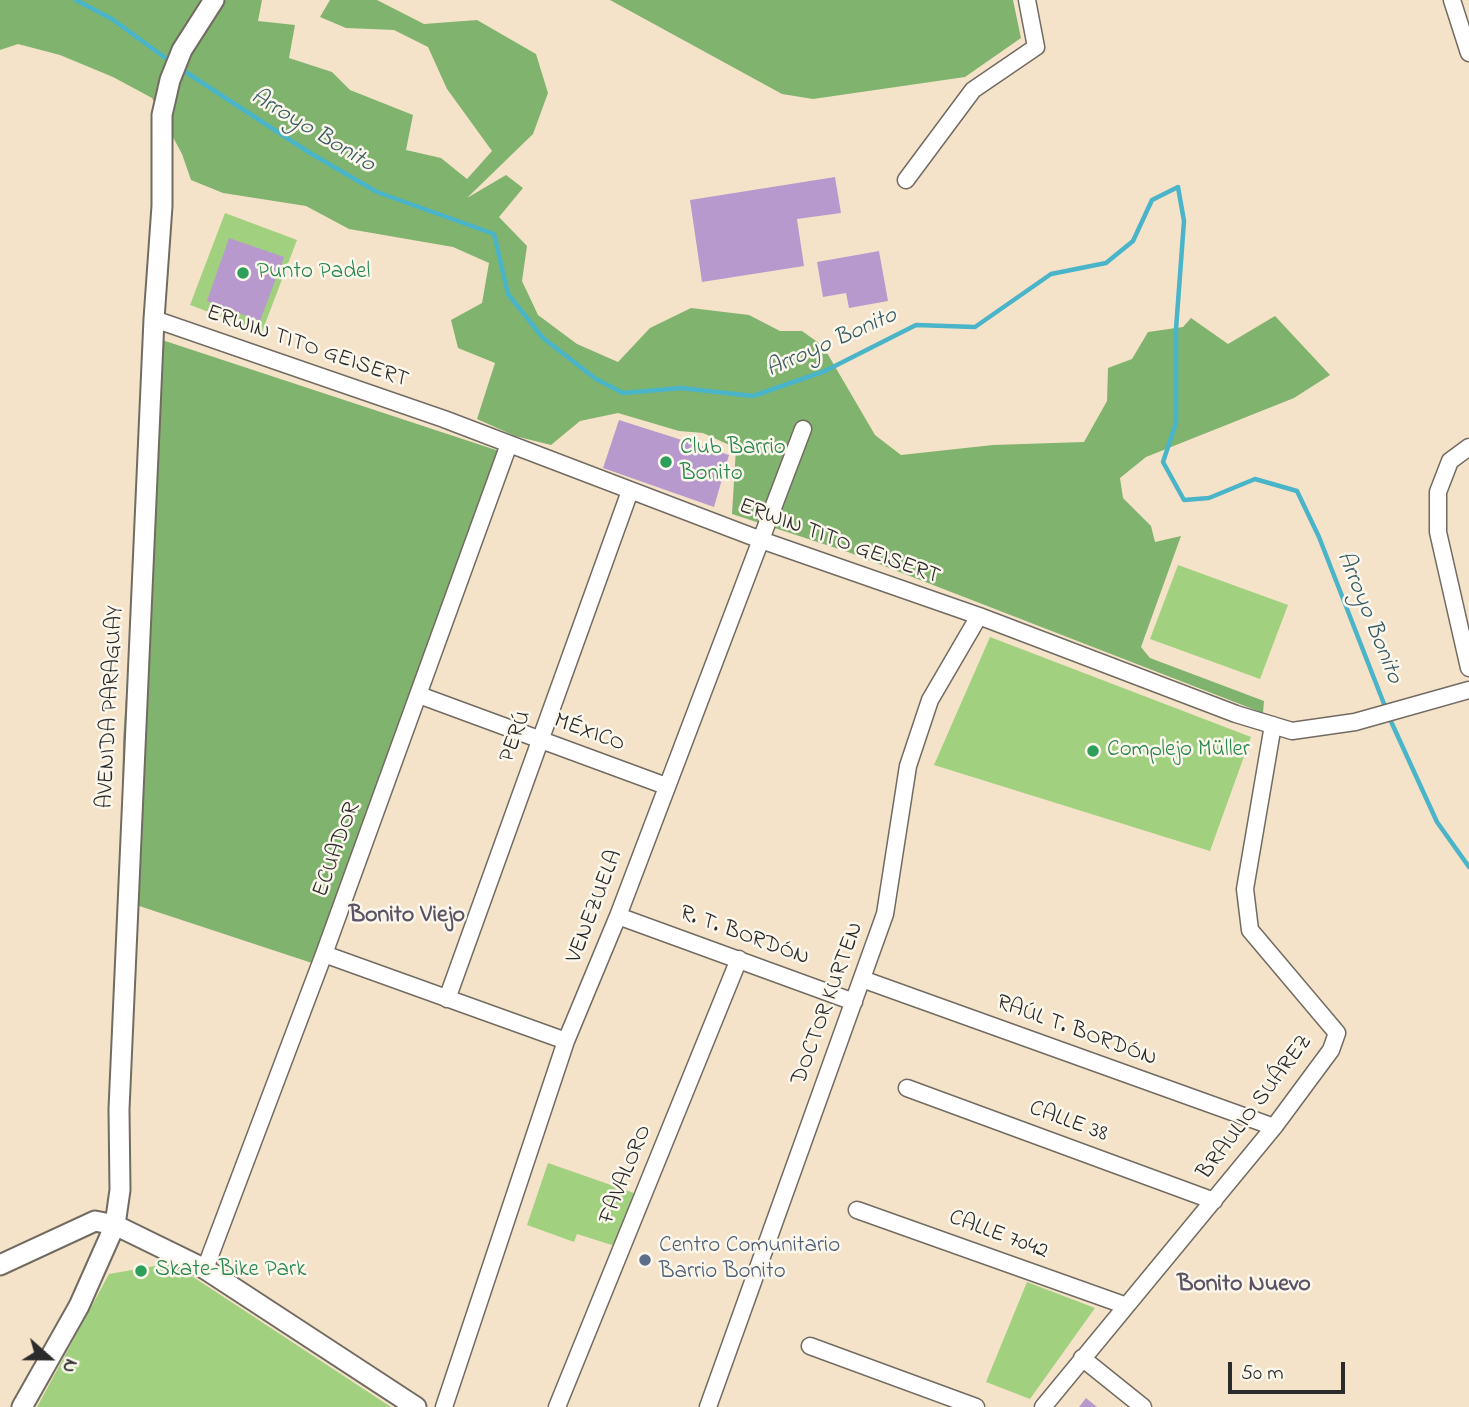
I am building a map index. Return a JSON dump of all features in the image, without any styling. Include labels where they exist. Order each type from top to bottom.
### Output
[{"type":"main road","name":"AVENIDA PARAGUAY","points":[[22,1407],[79,1306],[114,1225],[120,1190],[120,1095],[154,319],[162,206],[162,115],[170,79],[182,50],[214,0]]},
{"type":"main road","points":[[0,1265],[95,1221],[114,1225],[205,1269],[416,1407]]},
{"type":"street","points":[[906,180],[973,90],[1036,47],[1027,0]]},
{"type":"street","points":[[1452,0],[1469,53]]},
{"type":"street","name":"ERWIN TITO GEISERT","points":[[154,319],[509,444],[761,540],[979,616],[1292,731],[1354,722],[1469,690]]},
{"type":"street","name":"VENEZUELA","points":[[444,1407],[566,1041],[618,916],[803,429]]},
{"type":"street","name":"ECUADOR","points":[[205,1269],[324,954],[509,444]]},
{"type":"street","points":[[1469,447],[1450,461],[1438,492],[1438,532],[1469,668]]},
{"type":"street","name":"PERÚ","points":[[447,999],[630,491]]},
{"type":"street","name":"DOCTOR KURTEN","points":[[708,1407],[885,914],[908,766],[930,701],[979,616]]},
{"type":"street","name":"MÉXICO","points":[[419,695],[666,786]]},
{"type":"street","name":"BRAULIO SUÁREZ","points":[[1043,1407],[1274,1127],[1331,1050],[1337,1033],[1250,930],[1245,889],[1273,725]]},
{"type":"street","name":"R. T. BORDÓN","points":[[618,916],[854,1002]]},
{"type":"street","points":[[324,954],[566,1041]]},
{"type":"street","name":"FAVALORO","points":[[557,1407],[739,959]]},
{"type":"street","name":"RAÚL T. BORDÓN","points":[[862,979],[1274,1127]]},
{"type":"street","name":"CALLE 38","points":[[907,1088],[1214,1201]]},
{"type":"street","name":"CALLE 7042","points":[[857,1210],[1125,1305]]},
{"type":"street","points":[[810,1346],[976,1407]]},
{"type":"street","points":[[1082,1358],[1143,1407]]},
{"type":"green space","points":[[0,0],[262,0],[258,21],[295,25],[289,58],[332,72],[350,90],[413,115],[406,150],[441,158],[467,179],[492,151],[447,89],[428,47],[394,30],[346,28],[320,17],[330,0],[377,0],[424,24],[477,20],[536,54],[548,93],[533,134],[467,198],[506,175],[523,188],[499,217],[527,246],[522,281],[538,315],[577,344],[618,362],[650,328],[691,308],[749,315],[780,331],[802,331],[823,346],[875,435],[901,455],[993,445],[1084,442],[1107,401],[1108,368],[1132,359],[1148,332],[1183,327],[1191,318],[1228,344],[1275,316],[1330,375],[1294,398],[1146,457],[1120,478],[1123,498],[1151,526],[1155,542],[1181,536],[1141,647],[1150,658],[1264,701],[1263,713],[848,552],[732,514],[736,448],[703,433],[679,431],[618,413],[580,421],[551,445],[515,436],[477,419],[495,363],[458,348],[451,320],[482,303],[489,263],[453,247],[349,229],[306,206],[223,193],[191,180],[182,154],[152,98],[113,77],[60,55],[18,44],[0,50]]},
{"type":"green space","points":[[610,0],[1013,0],[1021,38],[965,77],[813,99],[782,94]]},
{"type":"green space","name":"Punto Padel","points":[[225,213],[297,240],[262,332],[190,305]]},
{"type":"green space","points":[[150,336],[499,451],[312,963],[121,900],[123,740]]},
{"type":"green space","points":[[1178,565],[1288,605],[1260,679],[1150,639]]},
{"type":"green space","name":"Complejo Müller","points":[[990,637],[1251,737],[1210,851],[934,765]]},
{"type":"green space","points":[[548,1163],[634,1193],[615,1246],[577,1234],[574,1242],[527,1225]]},
{"type":"green space","points":[[172,1263],[391,1407],[37,1407],[109,1274]]},
{"type":"green space","points":[[1027,1282],[1095,1308],[1030,1399],[986,1382]]},
{"type":"building","points":[[835,177],[841,213],[797,219],[804,266],[702,282],[690,200]]},
{"type":"building","points":[[229,238],[284,257],[260,321],[207,301]]},
{"type":"building","points":[[879,251],[888,301],[849,308],[846,293],[823,297],[817,262]]},
{"type":"building","name":"Club Barrio Bonito","points":[[619,420],[729,455],[714,507],[603,468]]},
{"type":"building","points":[[1086,1398],[1097,1407],[1079,1407]]},
{"type":"waterway","name":"Arroyo Bonito","points":[[76,0],[112,19],[171,62]]},
{"type":"waterway","name":"Arroyo Bonito","points":[[181,69],[310,153],[377,192],[494,234],[508,294],[543,338],[596,379],[623,393],[681,388],[753,396],[825,371],[916,325],[975,327],[1051,274],[1106,263],[1133,241],[1152,200],[1178,187],[1184,221],[1176,329],[1176,423],[1163,462],[1184,500],[1209,498],[1255,479],[1297,491],[1319,537],[1386,709]]},
{"type":"waterway","name":"Arroyo Bonito","points":[[1389,717],[1437,822],[1469,867]]},
{"type":"place","name":"Punto Padel","points":[[243,273]]},
{"type":"place","name":"Club Barrio Bonito","points":[[666,462]]},
{"type":"place","name":"Complejo Müller","points":[[1093,751]]},
{"type":"place","name":"Centro Comunitario Barrio Bonito","points":[[645,1260]]},
{"type":"place","name":"Skate-Bike Park","points":[[141,1271]]},
{"type":"district","name":"Bonito Viejo","points":[[407,917]]},
{"type":"district","name":"Bonito Nuevo","points":[[1244,1286]]}]
